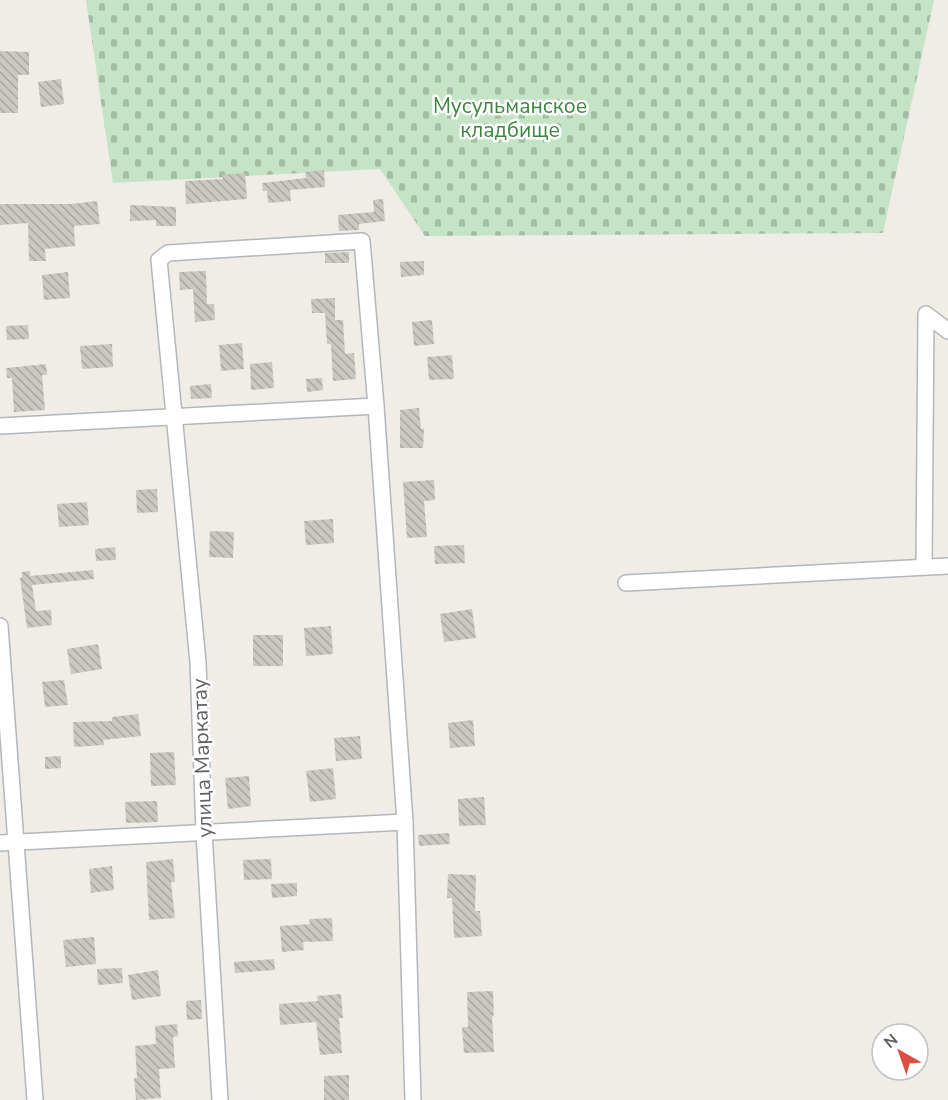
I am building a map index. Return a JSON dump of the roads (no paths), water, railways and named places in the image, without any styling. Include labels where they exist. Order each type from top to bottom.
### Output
[{"type":"street","name":"улица Маркатау","points":[[220,1100],[204,832],[198,662],[159,260],[168,253],[362,241],[376,406]]},
{"type":"street","points":[[924,567],[926,314],[948,331]]},
{"type":"street","points":[[0,426],[376,406],[405,822],[413,1100]]},
{"type":"street","points":[[626,582],[948,566]]},
{"type":"street","points":[[0,626],[35,1100]]},
{"type":"street","points":[[0,843],[405,822]]},
{"type":"park label","name":"Мусульманское кладбище","points":[[510,118]]}]
